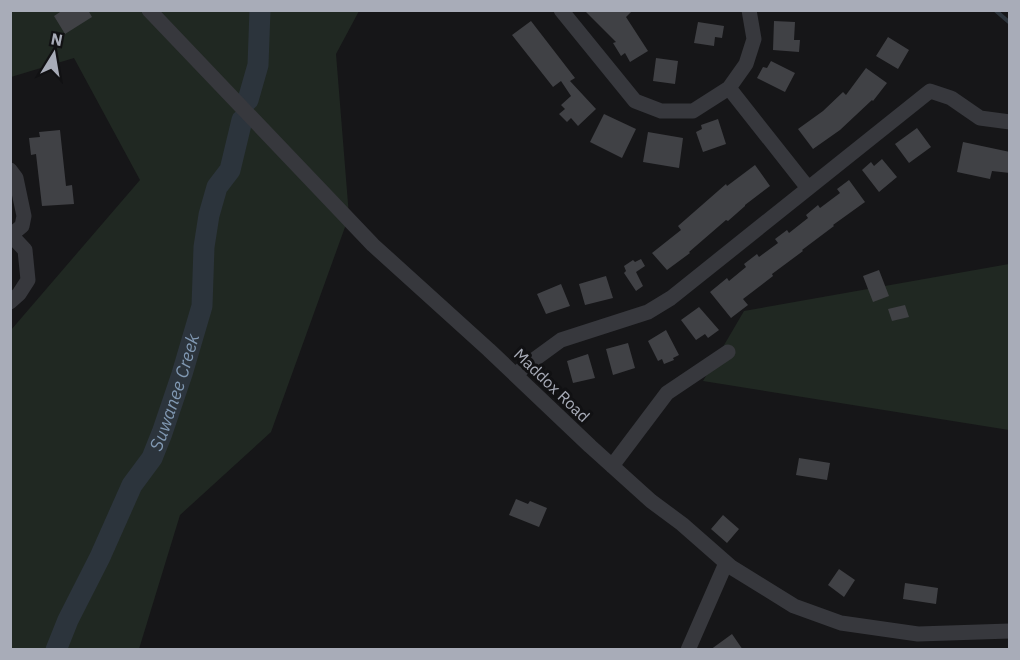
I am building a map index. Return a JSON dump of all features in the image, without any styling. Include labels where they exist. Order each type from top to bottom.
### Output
[{"type":"street","name":"Maddox Road","points":[[149,10],[373,244],[612,466],[726,563],[794,606],[841,623],[918,634],[1010,631]]},
{"type":"street","points":[[561,10],[635,101],[661,111],[693,111],[729,88],[746,64],[754,39],[749,10]]},
{"type":"street","points":[[729,88],[808,188]]},
{"type":"street","points":[[516,375],[561,340],[648,312],[671,298],[930,90],[951,98],[980,118],[1010,122]]},
{"type":"street","points":[[10,170],[16,178],[24,216],[22,226],[11,235],[25,250],[28,280],[19,294],[10,302]]},
{"type":"street","points":[[612,466],[666,393],[728,352]]},
{"type":"street","points":[[688,650],[726,563]]},
{"type":"shaded area","points":[[11,11],[359,11],[336,54],[349,216],[271,432],[180,515],[139,649],[11,649],[11,330],[140,180],[74,58],[11,77]]},
{"type":"shaded area","points":[[1009,264],[1009,430],[703,381],[744,311]]},
{"type":"building","points":[[63,10],[88,10],[92,17],[65,34],[54,16]]},
{"type":"building","points":[[584,10],[633,10],[626,17],[648,51],[630,62],[625,53],[621,56],[613,43],[616,42]]},
{"type":"building","points":[[531,21],[575,78],[570,81],[596,109],[578,126],[571,118],[567,122],[559,114],[565,109],[561,105],[571,96],[561,81],[553,87],[512,35]]},
{"type":"building","points":[[774,21],[795,22],[794,40],[800,40],[799,52],[773,50]]},
{"type":"building","points":[[698,22],[724,26],[722,38],[715,37],[714,46],[694,43]]},
{"type":"building","points":[[888,37],[909,50],[898,69],[876,56]]},
{"type":"building","points":[[656,58],[678,61],[675,84],[653,81]]},
{"type":"building","points":[[771,61],[795,73],[785,92],[757,78],[763,67],[767,68]]},
{"type":"building","points":[[866,68],[887,83],[873,101],[840,130],[813,149],[798,129],[823,111],[843,92],[846,95]]},
{"type":"building","points":[[604,114],[636,129],[622,158],[590,142]]},
{"type":"building","points":[[718,119],[726,144],[703,152],[696,132],[702,129],[701,125]]},
{"type":"building","points":[[917,128],[931,147],[909,163],[895,144]]},
{"type":"building","points":[[60,130],[66,186],[72,185],[74,204],[42,206],[36,154],[31,155],[29,138],[40,137],[39,132]]},
{"type":"building","points":[[648,132],[683,138],[679,168],[643,162]]},
{"type":"building","points":[[963,142],[1010,152],[1010,173],[992,171],[990,179],[957,172]]},
{"type":"building","points":[[882,159],[897,177],[879,192],[862,170],[871,162],[874,166]]},
{"type":"building","points":[[755,165],[770,186],[667,270],[652,253],[681,230],[678,226],[726,184],[727,186]]},
{"type":"building","points":[[849,180],[865,202],[833,225],[743,299],[748,305],[731,318],[710,292],[727,278],[729,281],[746,267],[744,264],[757,254],[759,257],[778,243],[775,239],[787,230],[789,233],[808,218],[806,215],[818,205],[820,208],[840,193],[837,189]]},
{"type":"building","points":[[641,259],[645,266],[636,272],[643,286],[636,291],[624,273],[626,271],[624,266],[633,260],[635,262]]},
{"type":"building","points":[[879,270],[889,296],[873,302],[863,276]]},
{"type":"building","points":[[606,276],[613,298],[585,305],[579,284]]},
{"type":"building","points":[[561,284],[570,306],[546,314],[537,294]]},
{"type":"building","points":[[905,305],[909,317],[892,321],[888,309]]},
{"type":"building","points":[[699,307],[719,330],[708,338],[705,334],[696,340],[681,320]]},
{"type":"building","points":[[666,330],[679,355],[664,364],[662,359],[658,361],[648,341]]},
{"type":"building","points":[[628,343],[635,368],[613,375],[606,349]]},
{"type":"building","points":[[588,354],[595,378],[573,383],[567,361]]},
{"type":"building","points":[[799,458],[830,463],[827,480],[796,475]]},
{"type":"building","points":[[516,499],[528,504],[530,501],[547,508],[539,527],[509,515]]},
{"type":"building","points":[[723,515],[739,529],[727,543],[711,529]]},
{"type":"building","points":[[839,569],[855,580],[844,597],[828,585]]},
{"type":"building","points":[[905,583],[938,588],[936,604],[903,599]]},
{"type":"building","points":[[732,634],[743,650],[710,650]]},
{"type":"waterway","name":"Suwanee Creek","points":[[248,100],[258,65],[260,10]]},
{"type":"waterway","points":[[995,10],[1010,23]]},
{"type":"waterway","name":"Suwanee Creek","points":[[56,650],[132,485],[152,458],[162,433],[202,306],[204,247],[209,215],[217,187],[230,170],[242,120]]}]
